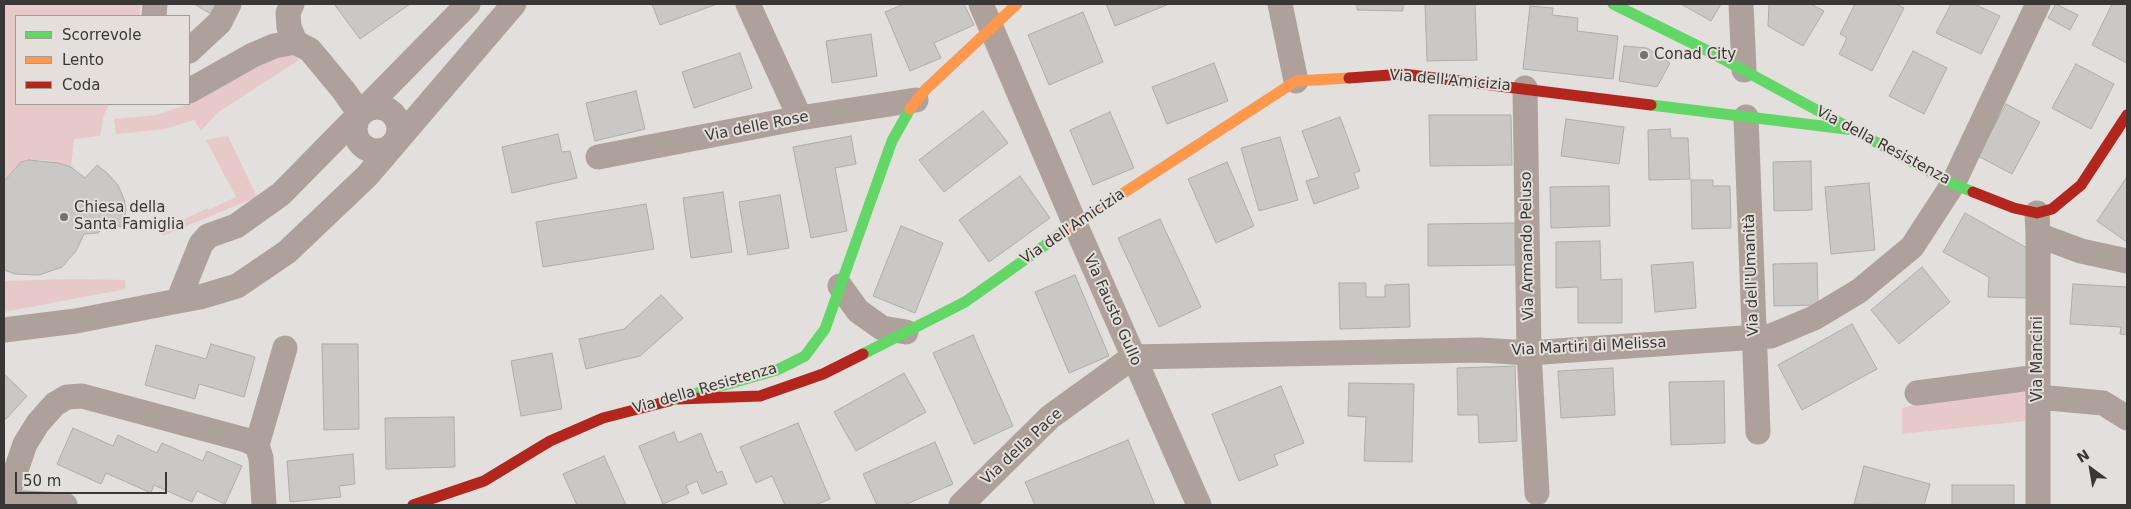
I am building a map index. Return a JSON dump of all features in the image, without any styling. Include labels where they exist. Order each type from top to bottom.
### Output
[{"type":"street","points":[[190,50],[220,22],[229,4]]},
{"type":"street","points":[[292,4],[288,13],[289,27],[295,42]]},
{"type":"street","points":[[178,301],[202,244],[208,236],[236,226],[281,194],[468,4]]},
{"type":"street","points":[[4,330],[76,321],[200,297],[237,286],[287,252],[367,176],[514,4]]},
{"type":"street","points":[[748,4],[800,118]]},
{"type":"street","name":"Via Fausto Gullo","points":[[981,4],[1132,357],[1199,505]]},
{"type":"street","name":"Via della Resistenza","points":[[413,505],[484,481],[550,441],[603,418],[678,399],[777,370],[805,356],[825,329],[892,141],[916,100],[1017,4]]},
{"type":"street","points":[[1280,4],[1296,81]]},
{"type":"street","name":"Via della Resistenza","points":[[1612,4],[1744,70],[1953,184],[2014,208],[2038,224]]},
{"type":"street","points":[[1741,4],[1744,70]]},
{"type":"street","name":"Via Martiri di Melissa","points":[[1132,357],[1480,350],[1530,353],[1771,336],[1814,318],[1859,291],[1912,247],[1953,184],[2038,4]]},
{"type":"street","points":[[190,90],[253,55],[274,46],[295,42],[310,50],[344,91],[360,114]]},
{"type":"street","name":"Via dell'Amicizia","points":[[678,399],[760,396],[823,374],[965,302],[1075,224],[1296,81],[1403,74],[1854,130]]},
{"type":"street","name":"Via Armando Peluso","points":[[1525,88],[1530,353],[1537,493]]},
{"type":"street","points":[[1757,118],[1778,108],[1780,90]]},
{"type":"street","name":"Via delle Rose","points":[[598,157],[800,118],[916,100]]},
{"type":"street","points":[[380,106],[393,113],[399,126],[399,133],[392,146],[378,152],[364,148],[358,142],[354,128],[360,114],[372,107],[380,106]]},
{"type":"street","points":[[2127,115],[2081,185],[2052,209],[2038,224],[2081,251],[2127,261]]},
{"type":"street","name":"Via dell'Umanità","points":[[1757,118],[1754,338],[1758,432]]},
{"type":"street","name":"Via Mancini","points":[[2038,224],[2038,505]]},
{"type":"street","points":[[840,286],[858,311],[882,328],[906,332]]},
{"type":"street","points":[[264,505],[261,458],[257,446],[285,348]]},
{"type":"street","name":"Via della Pace","points":[[961,505],[1050,418],[1132,357]]},
{"type":"street","points":[[1917,393],[2038,387],[2103,403],[2127,418]]},
{"type":"street","points":[[65,505],[5,504],[25,444],[38,423],[55,404],[67,397],[82,396],[246,440],[257,446]]},
{"type":"shaded area","points":[[4,4],[141,4],[139,15],[15,15],[15,105],[109,105],[104,114],[100,136],[74,139],[71,167],[44,160],[29,160],[21,162],[4,180]]},
{"type":"shaded area","points":[[290,55],[296,56],[299,60],[217,113],[201,131],[194,120],[165,129],[116,134],[114,119],[156,115],[190,105],[274,58]]},
{"type":"shaded area","points":[[228,136],[257,197],[162,236],[166,228],[236,197],[206,140]]},
{"type":"shaded area","points":[[125,280],[126,289],[4,312],[4,281]]},
{"type":"shaded area","points":[[2026,386],[2025,421],[1902,434],[1902,408],[1964,393]]},
{"type":"building","points":[[194,4],[223,4],[216,17]]},
{"type":"building","points":[[334,4],[410,4],[360,39]]},
{"type":"building","points":[[652,4],[717,4],[660,25]]},
{"type":"building","points":[[904,4],[964,4],[974,25],[934,43],[941,58],[910,71],[885,12]]},
{"type":"building","points":[[1106,4],[1169,4],[1115,26]]},
{"type":"building","points":[[1357,4],[1403,4],[1403,11],[1357,10]]},
{"type":"building","points":[[1425,4],[1475,4],[1477,60],[1427,61]]},
{"type":"building","points":[[1681,4],[1721,4],[1711,21]]},
{"type":"building","points":[[1769,4],[1811,4],[1824,11],[1803,46],[1768,26]]},
{"type":"building","points":[[1855,4],[1896,4],[1904,8],[1872,71],[1839,54],[1847,38],[1840,34]]},
{"type":"building","points":[[1951,4],[1974,4],[2000,16],[1981,54],[1936,33]]},
{"type":"building","points":[[2056,4],[2078,15],[2070,30],[2048,18]]},
{"type":"building","points":[[2112,4],[2127,4],[2127,63],[2092,45]]},
{"type":"building","points":[[1530,6],[1553,8],[1552,15],[1578,18],[1577,31],[1618,36],[1613,79],[1523,69]]},
{"type":"building","points":[[1083,12],[1103,62],[1049,85],[1028,35]]},
{"type":"building","points":[[871,34],[877,76],[832,83],[826,41]]},
{"type":"building","points":[[1624,46],[1647,48],[1670,63],[1657,87],[1619,81]]},
{"type":"building","points":[[1913,51],[1947,68],[1924,114],[1889,96]]},
{"type":"building","points":[[740,53],[752,88],[694,108],[682,72]]},
{"type":"building","points":[[1214,63],[1228,101],[1167,124],[1152,87]]},
{"type":"building","points":[[2076,64],[2114,84],[2091,129],[2052,108]]},
{"type":"building","points":[[636,91],[645,129],[595,141],[586,103]]},
{"type":"building","points":[[2006,104],[2040,122],[2012,174],[1978,156]]},
{"type":"building","points":[[983,111],[1008,143],[944,192],[919,160]]},
{"type":"building","points":[[1110,112],[1134,168],[1093,185],[1070,130]]},
{"type":"building","points":[[1429,115],[1511,115],[1512,165],[1430,166]]},
{"type":"building","points":[[1340,117],[1360,171],[1354,173],[1359,188],[1314,204],[1306,181],[1319,177],[1302,131]]},
{"type":"building","points":[[1566,119],[1624,127],[1619,164],[1561,156]]},
{"type":"building","points":[[1670,129],[1671,138],[1688,138],[1690,179],[1649,180],[1648,130]]},
{"type":"building","points":[[558,134],[562,152],[570,151],[577,178],[512,193],[502,147]]},
{"type":"building","points":[[851,136],[856,164],[835,168],[847,231],[811,238],[793,147]]},
{"type":"building","points":[[1280,137],[1298,200],[1259,211],[1241,148]]},
{"type":"building","name":"Chiesa della Santa Famiglia","points":[[29,160],[58,163],[71,167],[85,178],[97,165],[118,185],[126,210],[122,227],[106,224],[98,233],[84,234],[76,251],[62,267],[39,275],[15,274],[4,270],[4,180],[21,162]]},
{"type":"building","points":[[1811,161],[1812,210],[1774,211],[1773,162]]},
{"type":"building","points":[[1227,162],[1254,226],[1216,243],[1188,179]]},
{"type":"building","points":[[1020,176],[1050,218],[989,262],[959,220]]},
{"type":"building","points":[[2127,177],[2127,242],[2097,221]]},
{"type":"building","points":[[1691,180],[1713,180],[1713,186],[1730,186],[1731,228],[1692,229]]},
{"type":"building","points":[[1869,183],[1875,250],[1831,254],[1825,187]]},
{"type":"building","points":[[1609,186],[1610,226],[1551,228],[1550,187]]},
{"type":"building","points":[[723,192],[732,252],[691,258],[683,198]]},
{"type":"building","points":[[780,195],[789,248],[748,255],[739,202]]},
{"type":"building","points":[[646,204],[654,249],[543,267],[536,222]]},
{"type":"building","points":[[1965,213],[2029,249],[2027,298],[1988,297],[1989,277],[1943,252]]},
{"type":"building","points":[[1160,219],[1201,307],[1159,327],[1118,238]]},
{"type":"building","points":[[1515,223],[1515,265],[1428,266],[1428,224]]},
{"type":"building","points":[[901,226],[943,243],[915,313],[873,296]]},
{"type":"building","points":[[1600,241],[1601,280],[1622,279],[1622,323],[1578,323],[1578,287],[1556,288],[1556,242]]},
{"type":"building","points":[[1693,262],[1696,308],[1655,312],[1651,265]]},
{"type":"building","points":[[1817,263],[1818,305],[1774,306],[1773,264]]},
{"type":"building","points":[[1922,267],[1950,302],[1899,344],[1871,310]]},
{"type":"building","points":[[1075,275],[1109,356],[1069,373],[1035,292]]},
{"type":"building","points":[[1339,283],[1366,283],[1366,297],[1385,297],[1385,285],[1409,284],[1410,327],[1340,329]]},
{"type":"building","points":[[2073,284],[2127,287],[2127,335],[2120,334],[2121,327],[2070,324]]},
{"type":"building","points":[[661,295],[683,318],[640,356],[586,369],[579,339],[624,329]]},
{"type":"building","points":[[1852,324],[1877,369],[1802,410],[1778,365]]},
{"type":"building","points":[[973,335],[1013,426],[974,444],[933,353]]},
{"type":"building","points":[[211,344],[255,357],[244,397],[199,384],[195,399],[145,385],[156,345],[206,359]]},
{"type":"building","points":[[322,344],[358,344],[359,429],[324,430]]},
{"type":"building","points":[[552,353],[562,409],[521,416],[511,361]]},
{"type":"building","points":[[1515,366],[1517,441],[1479,443],[1478,415],[1458,415],[1457,368]]},
{"type":"building","points":[[1613,368],[1615,415],[1561,418],[1558,371]]},
{"type":"building","points":[[904,373],[926,412],[856,451],[834,412]]},
{"type":"building","points":[[4,374],[27,396],[4,421]]},
{"type":"building","points":[[1724,381],[1725,443],[1671,445],[1669,382]]},
{"type":"building","points":[[1349,383],[1414,384],[1412,462],[1364,461],[1366,417],[1348,416]]},
{"type":"building","points":[[1281,386],[1304,443],[1274,455],[1278,465],[1239,481],[1212,414]]},
{"type":"building","points":[[454,417],[455,467],[386,469],[385,418]]},
{"type":"building","points":[[798,423],[830,499],[815,505],[785,505],[772,476],[756,483],[740,447]]},
{"type":"building","points":[[73,428],[113,446],[118,435],[157,453],[162,443],[203,461],[207,451],[242,466],[225,504],[197,491],[192,502],[154,485],[151,493],[106,473],[101,484],[57,464]]},
{"type":"building","points":[[674,432],[678,443],[701,433],[717,473],[722,471],[727,484],[702,494],[697,481],[686,486],[689,493],[663,504],[639,446]]},
{"type":"building","points":[[1128,440],[1155,505],[1035,505],[1025,482]]},
{"type":"building","points":[[935,442],[953,484],[904,505],[877,505],[863,474]]},
{"type":"building","points":[[353,454],[355,484],[339,486],[341,497],[290,502],[287,461]]},
{"type":"building","points":[[604,456],[626,505],[577,505],[563,474]]},
{"type":"building","points":[[1864,466],[1930,484],[1924,505],[1854,504]]},
{"type":"building","points":[[1952,485],[2014,485],[2014,505],[1952,505]]},
{"type":"traffic: fast","points":[[1613,4],[1708,51],[1953,184],[1973,192]]},
{"type":"traffic: fast","points":[[1651,105],[1854,130]]},
{"type":"traffic: fast","points":[[669,401],[777,370],[805,356],[825,329],[892,141],[910,109]]},
{"type":"traffic: fast","points":[[863,354],[965,302],[1068,229]]},
{"type":"traffic: slow","points":[[910,109],[926,89],[1017,4]]},
{"type":"traffic: slow","points":[[1068,229],[1296,81],[1349,78]]},
{"type":"traffic: jam","points":[[1349,78],[1403,74],[1651,105]]},
{"type":"traffic: jam","points":[[1973,192],[2014,208],[2037,213],[2052,209],[2081,185],[2127,115]]},
{"type":"traffic: jam","points":[[678,399],[760,396],[823,374],[863,354]]},
{"type":"traffic: jam","points":[[413,505],[484,481],[550,441],[603,418],[669,401]]},
{"type":"place","name":"Conad City","points":[[1644,55]]},
{"type":"place","name":"Chiesa della Santa Famiglia","points":[[64,217]]}]
